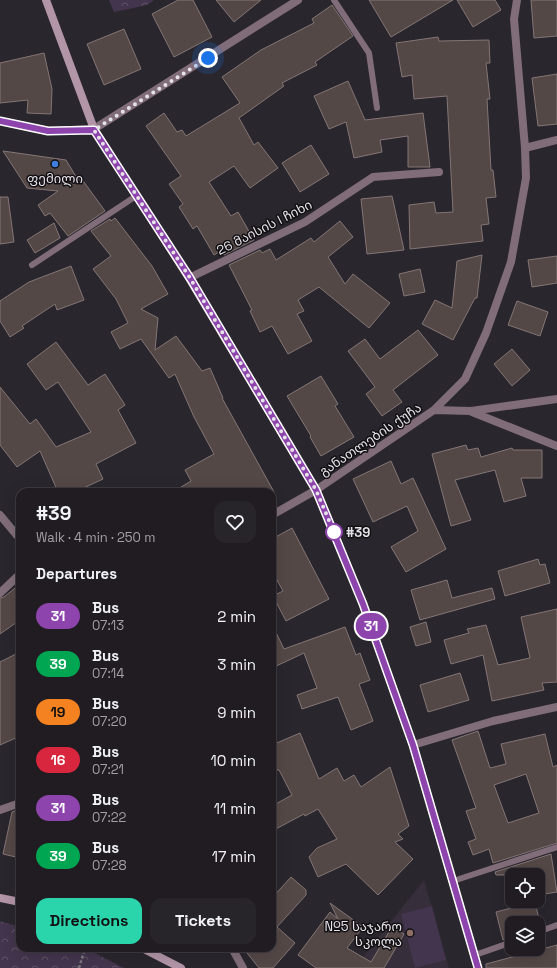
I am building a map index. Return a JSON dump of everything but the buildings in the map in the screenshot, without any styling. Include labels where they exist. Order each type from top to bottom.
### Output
[{"type":"main road","points":[[46,0],[94,130],[190,278],[316,490],[363,604],[413,745],[478,968]]},
{"type":"main road","points":[[0,898],[16,901]]},
{"type":"main road","points":[[150,952],[180,968]]},
{"type":"street","points":[[0,121],[48,131],[94,130],[298,0]]},
{"type":"street","points":[[434,410],[465,379],[486,333],[511,262],[526,178],[525,148],[514,19],[517,0]]},
{"type":"street","points":[[525,148],[557,140]]},
{"type":"street","name":"26 მაისის I ჩიხი","points":[[190,278],[305,222],[374,177],[439,172]]},
{"type":"street","name":"განათლების ქუჩა","points":[[276,513],[316,490],[434,410],[471,411],[557,399]]},
{"type":"street","points":[[471,411],[557,446]]},
{"type":"street","points":[[0,515],[16,534]]},
{"type":"street","points":[[0,593],[16,578]]},
{"type":"street","points":[[413,745],[493,721],[557,707]]},
{"type":"street","points":[[0,810],[16,804]]},
{"type":"street","points":[[234,952],[243,968]]},
{"type":"lane","points":[[334,0],[369,53],[377,108]]},
{"type":"lane","points":[[32,265],[136,196]]},
{"type":"lane","points":[[453,881],[557,847]]},
{"type":"lane","points":[[545,929],[557,925]]},
{"type":"lane","points":[[475,956],[505,945]]},
{"type":"path","points":[[79,968],[84,952]]},
{"type":"shaded area","name":"№5 საჯარო სკოლა","points":[[424,880],[449,968],[354,968]]},
{"type":"green space","points":[[109,0],[154,0],[147,5],[114,12]]},
{"type":"green space","points":[[432,906],[446,960],[415,968],[401,914]]},
{"type":"green space","points":[[0,921],[16,926],[16,952],[93,952],[124,968],[0,968]]},
{"type":"bus line","name":"31","points":[[0,121],[48,131],[94,130],[190,278],[316,490],[363,604],[413,745],[478,968]]},
{"type":"place","name":"ფემილი","points":[[55,164]]},
{"type":"place","name":"#39","points":[[334,532]]},
{"type":"place","name":"№5 საჯარო სკოლა","points":[[410,933]]},
{"type":"route","points":[[208,58],[94,130],[190,278],[316,490],[334,532]]}]
